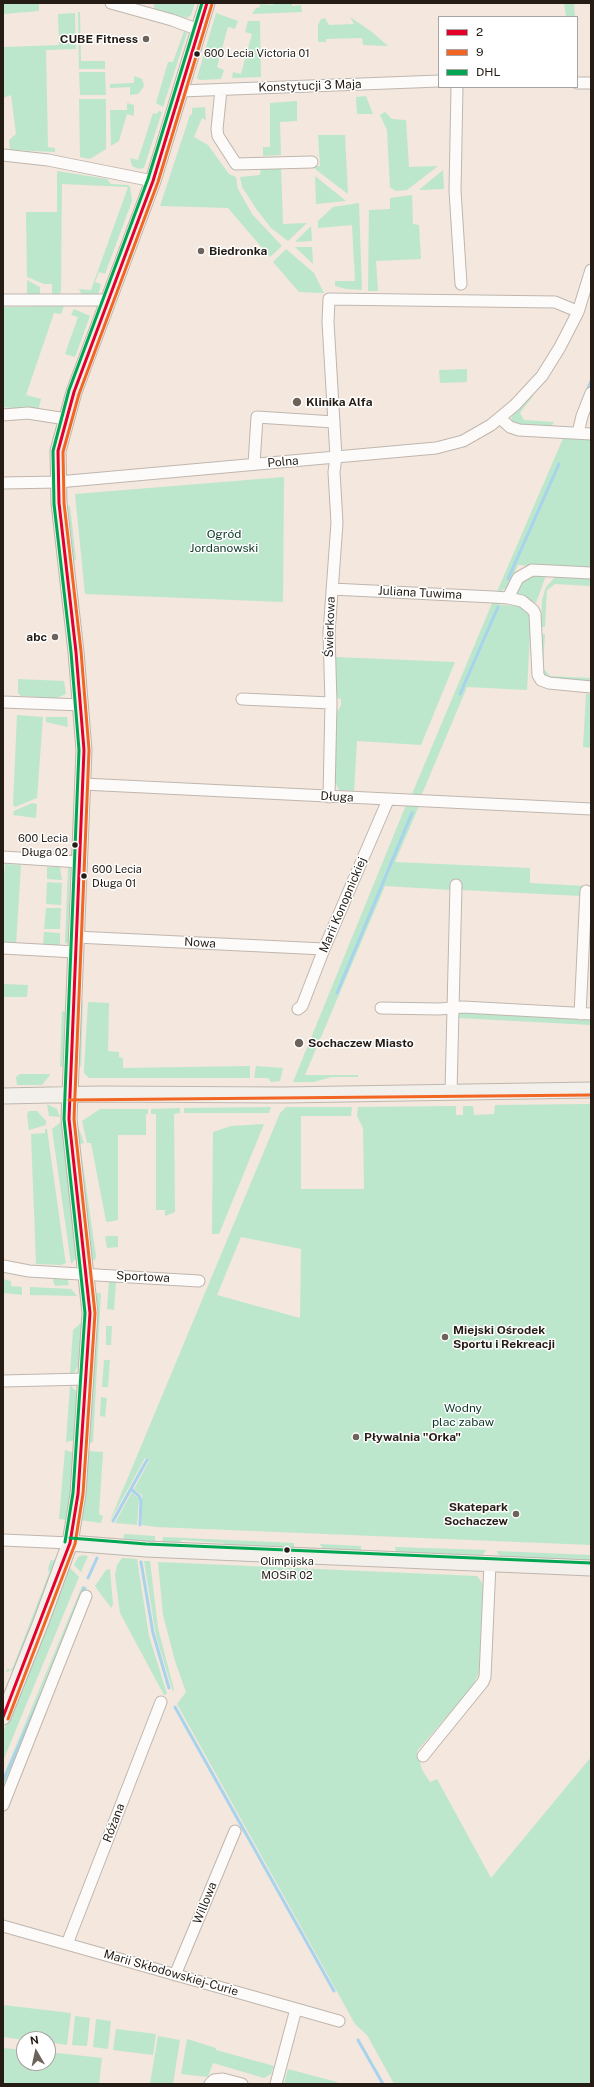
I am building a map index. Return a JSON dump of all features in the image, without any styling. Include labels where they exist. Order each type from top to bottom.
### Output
[{"type":"main road","points":[[3,1717],[41,1622],[70,1543],[78,1494],[90,1313],[71,1145],[69,1095],[84,750],[82,705],[58,482],[58,450],[74,392],[110,300],[153,181],[208,3]]},
{"type":"main road","points":[[3,1096],[591,1090]]},
{"type":"main road","points":[[70,1543],[146,1549],[591,1568]]},
{"type":"street","points":[[111,3],[172,20],[199,30]]},
{"type":"street","name":"Konstytucji 3 Maja","points":[[180,91],[438,81]]},
{"type":"street","points":[[578,83],[591,83]]},
{"type":"street","points":[[457,88],[455,191],[461,284]]},
{"type":"street","points":[[221,90],[217,129],[218,136],[236,164],[312,162]]},
{"type":"street","points":[[3,155],[48,160],[153,181]]},
{"type":"street","name":"Polna","points":[[3,483],[58,482],[436,448],[463,441],[500,418],[515,405],[542,376],[560,347],[591,270]]},
{"type":"street","name":"Świerkowa","points":[[329,797],[331,703],[329,653],[337,523],[334,472],[336,457],[328,327],[329,299],[555,302],[575,310]]},
{"type":"street","points":[[3,300],[110,300]]},
{"type":"street","points":[[578,433],[582,416],[591,393]]},
{"type":"street","points":[[3,416],[28,413],[66,419]]},
{"type":"street","points":[[254,464],[257,417],[334,422]]},
{"type":"street","points":[[500,418],[510,427],[519,430],[591,434]]},
{"type":"street","points":[[508,598],[518,578],[532,570],[591,573]]},
{"type":"street","name":"Juliana Tuwima","points":[[332,589],[508,598],[527,604],[535,614],[538,675],[541,680],[549,683],[591,687]]},
{"type":"street","points":[[242,699],[331,703]]},
{"type":"street","points":[[3,702],[82,705]]},
{"type":"street","name":"Długa","points":[[83,784],[591,809]]},
{"type":"street","name":"Marii Konopnickiej","points":[[298,1009],[302,1006],[324,949],[388,800]]},
{"type":"street","points":[[3,857],[80,862]]},
{"type":"street","points":[[451,1092],[456,885]]},
{"type":"street","points":[[580,1014],[586,891]]},
{"type":"street","name":"Nowa","points":[[3,948],[76,945],[324,949]]},
{"type":"street","points":[[381,1008],[439,1010],[453,1008],[591,1014]]},
{"type":"street","name":"Sportowa","points":[[3,1266],[29,1271],[199,1281]]},
{"type":"street","points":[[3,1381],[85,1379]]},
{"type":"street","points":[[3,1540],[70,1543]]},
{"type":"street","points":[[423,1756],[483,1682],[485,1677],[490,1564]]},
{"type":"street","points":[[3,1805],[86,1596]]},
{"type":"street","name":"Różana","points":[[67,1944],[161,1702]]},
{"type":"street","name":"Willowa","points":[[176,1974],[235,1831]]},
{"type":"street","name":"Marii Skłodowskiej-Curie","points":[[3,1926],[339,2021]]},
{"type":"street","points":[[276,2084],[296,2009]]},
{"type":"street","points":[[210,2084],[214,2080],[223,2079],[242,2084]]},
{"type":"green space","points":[[3,3],[39,3],[39,11],[3,14]]},
{"type":"green space","points":[[154,3],[195,3],[191,15],[187,18],[154,10]]},
{"type":"green space","points":[[274,3],[292,3],[292,6],[301,5],[302,12],[252,14],[256,8],[260,7],[260,4],[273,5]]},
{"type":"green space","points":[[564,3],[574,3],[575,16],[566,16]]},
{"type":"green space","points":[[78,12],[80,12],[81,61],[105,61],[105,69],[79,69]]},
{"type":"green space","points":[[75,13],[76,49],[46,50],[48,147],[55,148],[55,152],[10,150],[9,140],[16,134],[11,95],[3,98],[3,47],[59,45],[58,14]]},
{"type":"green space","points":[[216,13],[238,21],[235,29],[228,27],[217,67],[224,70],[221,79],[200,80],[197,78]]},
{"type":"green space","points":[[350,17],[372,32],[388,46],[363,45],[362,38],[326,39],[326,42],[318,42],[318,25],[321,19],[325,18],[329,25],[354,24]]},
{"type":"green space","points":[[248,21],[260,21],[261,77],[232,78],[233,72],[241,74],[252,34],[245,32]]},
{"type":"green space","points":[[184,31],[187,33],[163,107],[156,103],[168,62],[173,62]]},
{"type":"green space","points":[[79,72],[105,72],[106,95],[80,95]]},
{"type":"green space","points":[[134,76],[142,79],[144,85],[138,94],[130,95],[130,87],[110,88],[110,84],[134,83]]},
{"type":"green space","points":[[366,96],[373,114],[357,114],[356,97]]},
{"type":"green space","points":[[79,99],[106,99],[106,149],[90,159],[80,157]]},
{"type":"green space","points":[[297,101],[297,121],[280,122],[281,155],[263,156],[263,147],[270,147],[270,103]]},
{"type":"green space","points":[[127,103],[134,105],[134,116],[127,114],[119,141],[111,146],[110,110],[127,110]]},
{"type":"green space","points":[[205,107],[206,120],[202,118],[194,137],[208,145],[229,174],[236,177],[238,189],[252,214],[282,246],[270,257],[228,208],[160,206],[190,115],[192,114],[192,108]]},
{"type":"green space","points":[[159,111],[162,112],[144,168],[139,169],[132,166],[130,158],[138,160],[153,113],[156,114]]},
{"type":"green space","points":[[385,112],[392,119],[406,120],[409,167],[438,166],[407,190],[396,191],[390,187],[387,130],[380,115]]},
{"type":"green space","points":[[318,135],[345,135],[348,194],[315,169],[315,166],[320,166]]},
{"type":"green space","points":[[281,167],[283,224],[307,223],[288,241],[271,228],[257,210],[242,187],[240,177],[260,175],[261,168]]},
{"type":"green space","points":[[443,170],[444,189],[419,190]]},
{"type":"green space","points":[[57,171],[107,179],[111,184],[128,185],[130,187],[132,201],[105,274],[99,272],[95,282],[101,284],[98,295],[82,295],[79,289],[91,290],[128,187],[62,184],[61,289],[60,295],[52,295],[52,284],[44,284],[27,277],[26,212],[57,212]]},
{"type":"green space","points":[[315,176],[346,201],[316,204]]},
{"type":"green space","points":[[412,195],[413,224],[419,225],[421,259],[376,261],[378,291],[368,291],[369,210],[390,209],[390,198]]},
{"type":"green space","points":[[359,203],[362,290],[346,289],[335,286],[335,281],[355,281],[352,225],[318,228],[318,221],[333,207]]},
{"type":"green space","points":[[311,226],[312,241],[295,242]]},
{"type":"green space","points":[[295,247],[312,247],[313,264]]},
{"type":"green space","points":[[286,249],[314,273],[324,293],[299,292],[273,262]]},
{"type":"green space","points":[[27,280],[40,287],[40,295],[27,295]]},
{"type":"green space","points":[[64,306],[61,314],[54,313],[26,395],[41,399],[38,411],[3,407],[3,307]]},
{"type":"green space","points":[[74,309],[90,316],[75,357],[65,354],[78,317],[71,315]]},
{"type":"green space","points":[[467,369],[467,382],[440,383],[439,370]]},
{"type":"green space","points":[[531,396],[533,396],[520,413],[524,420],[554,422],[550,429],[513,423],[511,420],[512,416]]},
{"type":"green space","points":[[564,436],[591,437],[591,570],[518,565],[508,587],[496,594]]},
{"type":"green space","name":"Ogród Jordanowski","points":[[284,477],[283,602],[85,594],[75,494]]},
{"type":"green space","points":[[68,506],[70,506],[76,560],[74,561]]},
{"type":"green space","points":[[534,573],[551,574],[545,578],[536,603],[516,595],[515,590],[515,586]]},
{"type":"green space","points":[[557,575],[591,576],[591,586],[555,584],[547,590],[545,627],[541,627],[542,600],[546,587]]},
{"type":"green space","points":[[493,601],[501,605],[525,606],[531,615],[527,690],[467,687],[422,794],[412,794]]},
{"type":"green space","points":[[540,634],[545,634],[543,668],[550,676],[591,678],[591,684],[549,679],[543,674]]},
{"type":"green space","points":[[335,657],[455,662],[421,745],[357,741],[354,791],[339,790],[336,784],[333,784],[335,711],[338,711],[341,705],[341,699],[337,698]]},
{"type":"green space","points":[[18,679],[64,681],[66,694],[57,698],[21,696],[18,693]]},
{"type":"green space","points":[[586,694],[591,694],[591,748],[583,747]]},
{"type":"green space","points":[[17,715],[43,717],[37,798],[15,807],[13,805]]},
{"type":"green space","points":[[46,717],[67,717],[68,727],[46,722]]},
{"type":"green space","points":[[32,803],[37,804],[36,818],[13,815],[14,811]]},
{"type":"green space","points":[[406,805],[419,806],[395,862],[530,868],[530,883],[585,886],[581,896],[462,890],[459,883],[452,890],[385,886],[305,1075],[358,1075],[358,1077],[331,1077],[314,1082],[293,1082]]},
{"type":"green space","points":[[5,864],[21,865],[16,945],[3,944],[3,889]]},
{"type":"green space","points":[[47,867],[60,867],[62,880],[47,879]]},
{"type":"green space","points":[[68,867],[70,868],[68,942],[65,944]]},
{"type":"green space","points":[[47,882],[62,883],[61,905],[46,904]]},
{"type":"green space","points":[[46,908],[61,908],[60,929],[44,929]]},
{"type":"green space","points":[[44,932],[60,933],[60,945],[43,945]]},
{"type":"green space","points":[[3,984],[28,985],[27,997],[3,997]]},
{"type":"green space","points":[[81,1001],[83,1001],[81,1066],[78,1066]]},
{"type":"green space","points":[[88,1002],[109,1003],[108,1051],[119,1052],[119,1057],[123,1058],[123,1068],[250,1066],[250,1078],[89,1078],[84,1073]]},
{"type":"green space","points":[[62,1011],[65,1012],[63,1067],[60,1067]]},
{"type":"green space","points":[[459,1012],[591,1020],[591,1025],[458,1018],[456,1014]]},
{"type":"green space","points":[[256,1066],[283,1068],[280,1081],[271,1082],[268,1078],[254,1078]]},
{"type":"green space","points":[[20,1074],[50,1075],[42,1085],[17,1085],[16,1077]]},
{"type":"green space","points":[[47,1104],[57,1109],[60,1117],[49,1116]]},
{"type":"green space","name":"Miejski Ośrodek Sportu i Rekreacji","points":[[591,1104],[591,1545],[156,1527],[142,1525],[142,1495],[134,1489],[149,1461],[145,1458],[109,1523],[280,1113],[286,1107],[352,1107],[351,1116],[301,1116],[301,1189],[364,1189],[363,1128],[357,1116],[358,1107],[456,1106],[456,1115],[463,1115],[463,1106],[473,1106],[474,1115],[494,1114],[495,1105]],"holes":[[[241,1237],[301,1249],[300,1318],[217,1295]]]},
{"type":"green space","points":[[271,1107],[269,1113],[184,1113],[184,1108]]},
{"type":"green space","points":[[180,1108],[180,1113],[174,1114],[175,1212],[165,1216],[165,1210],[156,1210],[156,1114],[151,1114],[151,1109]]},
{"type":"green space","points":[[100,1109],[148,1109],[148,1114],[146,1114],[146,1135],[118,1135],[118,1220],[108,1222],[106,1221],[91,1143],[87,1143],[82,1121]]},
{"type":"green space","points":[[29,1111],[37,1111],[46,1121],[46,1125],[29,1130],[27,1114]]},
{"type":"green space","points":[[61,1122],[79,1251],[77,1257],[71,1264],[52,1129]]},
{"type":"green space","points":[[264,1124],[219,1234],[212,1234],[213,1132],[231,1126]]},
{"type":"green space","points":[[78,1126],[84,1143],[80,1144],[96,1256],[95,1260],[92,1260],[82,1199],[83,1175]]},
{"type":"green space","points":[[45,1129],[47,1129],[66,1263],[61,1265],[36,1264],[31,1134],[45,1133]]},
{"type":"green space","points":[[118,1236],[118,1247],[107,1248],[105,1237]]},
{"type":"green space","points":[[54,1278],[67,1278],[69,1285],[55,1286],[53,1281]]},
{"type":"green space","points":[[3,1279],[11,1281],[11,1286],[22,1287],[22,1295],[3,1293]]},
{"type":"green space","points":[[109,1281],[131,1281],[131,1283],[116,1282],[114,1310],[107,1309]]},
{"type":"green space","points":[[30,1287],[71,1289],[77,1296],[30,1295]]},
{"type":"green space","points":[[95,1293],[101,1293],[93,1442],[88,1444]]},
{"type":"green space","points":[[82,1322],[80,1363],[74,1373],[70,1373],[73,1330]]},
{"type":"green space","points":[[106,1326],[112,1326],[111,1345],[106,1345]]},
{"type":"green space","points":[[104,1360],[110,1360],[108,1387],[102,1387]]},
{"type":"green space","points":[[70,1385],[77,1392],[78,1398],[75,1440],[66,1442]]},
{"type":"green space","points":[[101,1397],[107,1398],[105,1417],[100,1416]]},
{"type":"green space","points":[[65,1450],[75,1453],[68,1520],[59,1519]]},
{"type":"green space","points":[[88,1451],[103,1452],[99,1514],[103,1516],[101,1523],[80,1520]]},
{"type":"green space","points":[[132,1492],[139,1499],[137,1525],[115,1523]]},
{"type":"green space","points":[[124,1534],[155,1536],[155,1544],[123,1541]]},
{"type":"green space","points":[[163,1537],[294,1543],[294,1548],[228,1548],[223,1543],[182,1540],[175,1545],[162,1544]]},
{"type":"green space","points":[[320,1544],[361,1546],[361,1553],[323,1549]]},
{"type":"green space","points":[[395,1547],[486,1550],[482,1556],[402,1554],[396,1552]]},
{"type":"green space","points":[[497,1551],[591,1555],[591,1562],[503,1558]]},
{"type":"green space","points":[[83,1555],[88,1556],[81,1572],[74,1565],[78,1557]]},
{"type":"green space","points":[[122,1558],[137,1559],[149,1636],[167,1694],[164,1695],[120,1613],[115,1575],[117,1565]]},
{"type":"green space","points":[[51,1560],[58,1561],[14,1670],[10,1671],[13,1667],[49,1573],[48,1568]]},
{"type":"green space","points":[[144,1561],[150,1561],[158,1628],[174,1690],[173,1692],[156,1636]]},
{"type":"green space","points":[[158,1562],[477,1576],[483,1584],[479,1672],[473,1686],[417,1751],[422,1770],[430,1782],[437,1779],[491,1878],[591,1757],[591,2084],[394,2084],[367,2035],[355,2024],[177,1704],[186,1692],[175,1661],[163,1615]]},
{"type":"green space","points":[[68,1566],[79,1577],[3,1761],[3,1732]]},
{"type":"green space","points":[[110,1569],[113,1605],[111,1608],[95,1586],[106,1570]]},
{"type":"green space","points":[[82,1586],[87,1588],[84,1597],[3,1795],[3,1777]]},
{"type":"green space","points":[[3,2005],[71,2013],[67,2045],[56,2043],[56,2031],[16,2031],[16,2039],[3,2037]]},
{"type":"green space","points":[[75,2016],[90,2018],[87,2046],[72,2045]]},
{"type":"green space","points":[[96,2019],[111,2021],[108,2049],[93,2047]]},
{"type":"green space","points":[[116,2029],[156,2034],[153,2055],[113,2050]]},
{"type":"green space","points":[[158,2036],[180,2040],[173,2084],[150,2084]]},
{"type":"green space","points":[[187,2039],[216,2048],[216,2050],[274,2066],[271,2074],[264,2078],[213,2063],[208,2077],[181,2074]]},
{"type":"green space","points":[[3,2048],[16,2049],[16,2071],[56,2071],[56,2053],[102,2058],[99,2084],[3,2084]]},
{"type":"green space","points":[[288,2069],[337,2082],[337,2084],[284,2084]]},
{"type":"waterway","points":[[587,391],[591,381]]},
{"type":"waterway","points":[[508,579],[559,464]]},
{"type":"waterway","points":[[460,694],[498,607]]},
{"type":"waterway","points":[[337,993],[412,813]]},
{"type":"waterway","points":[[113,1521],[147,1460]]},
{"type":"waterway","points":[[131,1489],[139,1496],[141,1501],[140,1525]]},
{"type":"waterway","points":[[88,1578],[97,1558]]},
{"type":"waterway","points":[[141,1562],[153,1633],[169,1688]]},
{"type":"waterway","points":[[82,1595],[84,1588]]},
{"type":"waterway","points":[[3,1781],[43,1691]]},
{"type":"waterway","points":[[175,1707],[334,1991]]},
{"type":"waterway","points":[[358,2040],[383,2084]]},
{"type":"transit line","name":"DHL","points":[[65,1542],[73,1493],[85,1313],[64,1119],[79,750],[71,652],[54,504],[53,451],[69,390],[148,179],[202,3]]},
{"type":"transit line","name":"2","points":[[3,1717],[70,1543],[78,1494],[90,1313],[69,1119],[84,750],[76,652],[59,503],[58,451],[74,392],[153,181],[207,3]]},
{"type":"transit line","name":"9","points":[[8,1719],[75,1544],[83,1494],[95,1313],[74,1119],[89,750],[81,651],[64,503],[63,452],[79,394],[158,182],[212,4]]},
{"type":"transit line","name":"9","points":[[69,1100],[591,1095]]},
{"type":"transit line","name":"DHL","points":[[70,1538],[146,1544],[591,1563]]},
{"type":"place","name":"CUBE Fitness","points":[[146,39]]},
{"type":"place","name":"600 Lecia Victoria 01","points":[[197,54]]},
{"type":"place","name":"Biedronka","points":[[201,251]]},
{"type":"place","name":"Klinika Alfa","points":[[297,402]]},
{"type":"place","name":"abc","points":[[55,637]]},
{"type":"place","name":"600 Lecia Długa 02","points":[[75,845]]},
{"type":"place","name":"600 Lecia Długa 01","points":[[84,876]]},
{"type":"place","name":"Sochaczew Miasto","points":[[299,1043]]},
{"type":"place","name":"Miejski Ośrodek Sportu i Rekreacji","points":[[445,1337]]},
{"type":"place","name":"Pływalnia \"Orka\"","points":[[356,1437]]},
{"type":"place","name":"Skatepark Sochaczew","points":[[516,1514]]},
{"type":"place","name":"Olimpijska MOSiR 02","points":[[287,1550]]},
{"type":"park label","name":"Wodny plac zabaw","points":[[463,1415]]}]
